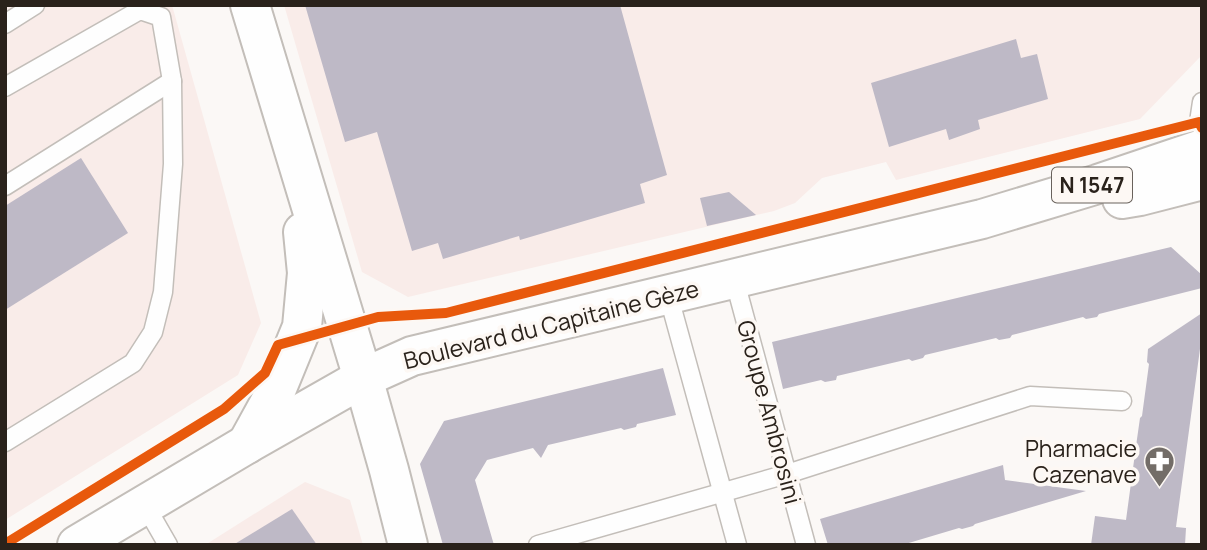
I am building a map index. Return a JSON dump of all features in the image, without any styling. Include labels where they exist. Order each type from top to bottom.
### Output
[{"type":"main road","points":[[250,5],[363,378],[408,545]]},
{"type":"main road","name":"Boulevard du Capitaine Gèze","points":[[77,545],[363,378],[412,356],[982,219],[1202,149]]},
{"type":"main road","points":[[247,444],[275,393],[303,327],[307,273],[295,150]]},
{"type":"main road","name":"Boulevard du Capitaine Gèze","points":[[982,219],[1140,196],[1202,180]]},
{"type":"lane","points":[[5,24],[35,5]]},
{"type":"lane","points":[[5,87],[140,10],[160,17],[172,81],[173,164],[163,292],[153,332],[134,363],[5,442]]},
{"type":"lane","points":[[5,186],[172,81]]},
{"type":"lane","points":[[1202,102],[1199,122],[1202,128]]},
{"type":"lane","name":"Groupe Ambrosini","points":[[734,278],[806,545]]},
{"type":"lane","points":[[668,294],[737,545]]},
{"type":"lane","points":[[538,545],[787,474],[1030,396],[1122,401]]},
{"type":"lane","points":[[145,505],[169,545]]},
{"type":"shaded area","points":[[5,5],[172,5],[261,323],[238,375],[5,520]]},
{"type":"shaded area","points":[[284,5],[1202,5],[1202,55],[1140,119],[896,180],[886,162],[822,178],[795,203],[774,211],[408,297],[362,272]]},
{"type":"shaded area","points":[[305,482],[350,500],[363,545],[205,545]]},
{"type":"building","points":[[305,5],[620,5],[667,175],[640,184],[645,203],[520,240],[519,236],[443,259],[438,243],[412,251],[377,132],[345,142]]},
{"type":"building","points":[[1016,39],[1021,58],[1037,54],[1048,99],[978,120],[980,129],[949,140],[946,129],[889,147],[871,83]]},
{"type":"building","points":[[81,158],[128,233],[5,310],[5,206]]},
{"type":"building","points":[[729,192],[756,215],[707,226],[700,198]]},
{"type":"building","points":[[1171,247],[1202,275],[1202,288],[1099,314],[1097,317],[1083,317],[1012,335],[1010,338],[996,338],[925,355],[912,361],[909,359],[837,376],[836,380],[821,380],[783,389],[772,342]]},
{"type":"building","points":[[1202,313],[1202,334],[1176,527],[1186,528],[1185,545],[1091,545],[1095,516],[1126,520],[1149,364],[1148,349]]},
{"type":"building","points":[[663,368],[676,415],[637,424],[636,427],[624,430],[621,428],[548,445],[541,458],[533,448],[487,460],[475,480],[494,545],[443,545],[420,464],[444,421]]},
{"type":"building","points":[[1003,465],[1005,480],[1086,491],[902,545],[828,545],[820,519]]},
{"type":"building","points":[[292,509],[317,545],[233,545]]},
{"type":"cycle path","points":[[5,544],[224,409],[265,373],[278,345],[378,317],[446,313],[1199,122],[1202,128]]},
{"type":"place","name":"Pharmacie Cazenave","points":[[1160,488]]}]
